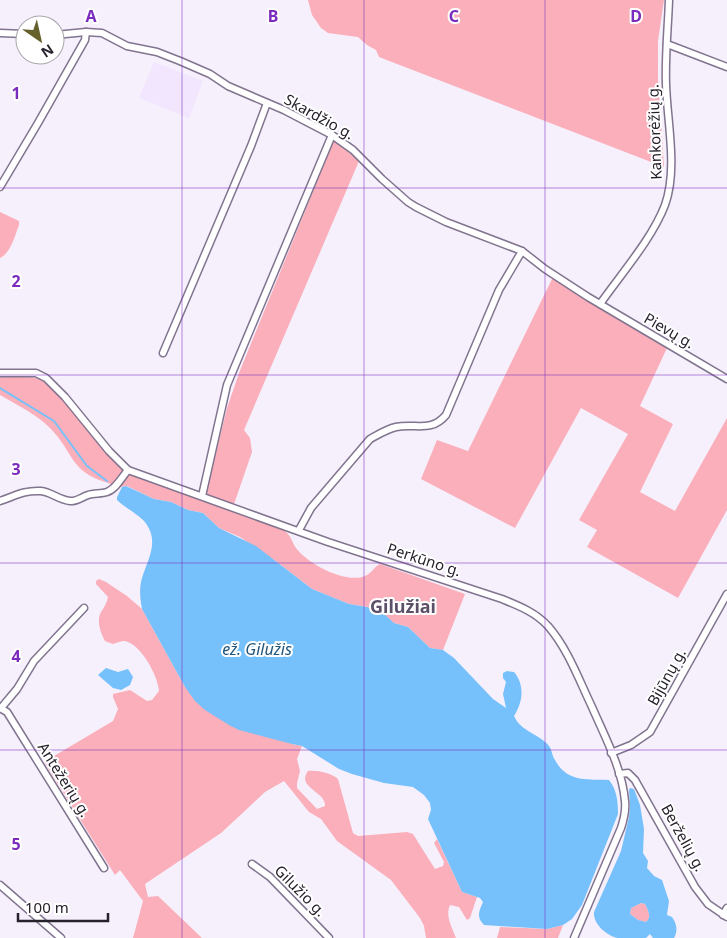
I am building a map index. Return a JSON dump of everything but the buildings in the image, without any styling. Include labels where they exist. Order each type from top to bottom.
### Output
[{"type":"street","name":"Kankorėžių g.","points":[[600,304],[656,226],[666,204],[670,180],[666,84],[669,0]]},
{"type":"street","points":[[0,187],[85,40],[86,32]]},
{"type":"street","points":[[0,33],[15,34]]},
{"type":"street","name":"Skardžio g.","points":[[65,34],[102,33],[127,46],[157,52],[210,74],[228,86],[284,110],[332,135],[354,150],[408,202],[446,222],[522,251],[545,269],[600,304]]},
{"type":"street","points":[[667,44],[727,67]]},
{"type":"street","points":[[163,353],[251,146],[267,103]]},
{"type":"street","points":[[202,496],[227,385],[332,135]]},
{"type":"street","points":[[299,530],[312,508],[370,439],[398,426],[432,426],[440,422],[446,415],[500,290],[522,251]]},
{"type":"street","name":"Pievų g.","points":[[600,304],[727,379]]},
{"type":"street","name":"Perkūno g.","points":[[0,373],[36,373],[46,378],[65,397],[92,431],[128,470],[328,542],[502,599],[533,613],[547,626],[563,647],[580,682],[619,774],[625,801],[625,812],[621,828],[574,938]]},
{"type":"street","points":[[0,501],[26,492],[41,491],[73,501],[90,494],[106,493],[111,490],[128,470]]},
{"type":"street","name":"Bijūnų g.","points":[[611,753],[631,745],[650,732],[727,594]]},
{"type":"street","points":[[1,708],[17,689],[34,662],[84,608]]},
{"type":"street","name":"Antežerių g.","points":[[1,708],[6,712],[104,868]]},
{"type":"street","name":"Berželių g.","points":[[619,774],[628,773],[636,780],[695,887],[708,904],[725,916]]},
{"type":"street","name":"Gilužio g.","points":[[252,864],[270,877],[329,938]]},
{"type":"street","points":[[0,885],[61,938]]},
{"type":"street","points":[[725,916],[727,908]]},
{"type":"shaded area","points":[[308,0],[664,0],[658,41],[658,79],[664,167],[379,57],[376,50],[358,37],[328,33],[321,28],[312,15]]},
{"type":"shaded area","points":[[154,62],[203,81],[189,118],[139,98]]},
{"type":"shaded area","points":[[334,140],[359,161],[244,430],[250,438],[252,452],[232,510],[281,528],[291,538],[296,548],[309,560],[338,575],[357,578],[365,576],[380,564],[465,594],[443,650],[430,648],[408,627],[394,623],[383,614],[367,607],[349,604],[312,589],[240,537],[219,528],[203,513],[188,510],[171,502],[154,499],[127,486],[122,487],[96,479],[79,467],[46,424],[27,410],[0,395],[0,377],[29,377],[46,381],[129,474],[204,501],[227,408],[239,373]]},
{"type":"shaded area","points":[[0,212],[19,221],[19,225],[10,248],[0,258]]},
{"type":"shaded area","points":[[553,277],[667,348],[640,406],[673,424],[640,492],[675,511],[727,418],[727,510],[678,598],[587,547],[597,530],[579,520],[628,434],[581,408],[515,528],[421,479],[437,440],[468,451]]},
{"type":"shaded area","points":[[99,579],[127,596],[142,609],[185,687],[292,744],[302,746],[297,759],[300,771],[297,788],[317,809],[325,806],[324,801],[308,786],[305,777],[308,771],[324,772],[338,779],[353,833],[358,836],[407,832],[413,834],[435,869],[443,866],[444,862],[434,843],[437,839],[462,892],[477,897],[470,918],[467,920],[459,907],[450,905],[448,913],[456,938],[426,938],[424,926],[420,918],[391,880],[337,841],[321,819],[309,812],[284,781],[265,792],[221,833],[145,884],[148,897],[158,896],[202,938],[133,938],[143,901],[120,870],[115,875],[44,762],[113,721],[118,709],[113,694],[130,690],[147,701],[152,700],[159,691],[152,669],[137,648],[125,641],[113,644],[105,641],[99,620],[108,597],[96,584],[96,581]]},
{"type":"shaded area","points":[[641,903],[645,904],[649,913],[649,918],[646,922],[638,920],[630,914],[631,908]]},
{"type":"shaded area","points":[[563,925],[558,938],[497,938],[500,927],[547,929]]},
{"type":"water","name":"ež. Gilužis","points":[[126,486],[154,499],[171,502],[188,510],[203,513],[219,528],[256,546],[312,589],[349,604],[367,607],[384,614],[394,623],[408,627],[430,648],[443,650],[454,658],[493,699],[506,708],[503,694],[506,682],[503,678],[503,673],[507,671],[514,672],[520,682],[521,699],[514,716],[521,726],[545,742],[555,760],[566,773],[579,778],[609,780],[616,796],[618,814],[582,905],[572,919],[563,925],[547,929],[484,925],[479,917],[479,911],[483,902],[480,898],[462,892],[428,819],[431,810],[430,803],[424,795],[413,787],[384,783],[339,769],[302,746],[239,730],[205,710],[195,701],[185,687],[142,609],[140,586],[151,552],[152,538],[145,522],[117,500],[122,487]]},
{"type":"water","points":[[106,668],[118,672],[128,669],[133,677],[130,685],[121,690],[113,688],[98,675]]},
{"type":"water","points":[[630,788],[634,789],[640,805],[644,829],[643,853],[648,861],[647,868],[654,876],[662,880],[669,901],[667,915],[672,917],[676,925],[674,938],[653,938],[650,934],[646,938],[617,938],[601,928],[594,916],[594,912],[621,851],[629,817]],"holes":[[[641,903],[645,904],[649,916],[646,922],[638,920],[630,914],[631,908]]]},
{"type":"waterway","points":[[0,388],[54,421],[87,466],[107,481]]},
{"type":"district","name":"Gilužiai","points":[[403,607]]}]
